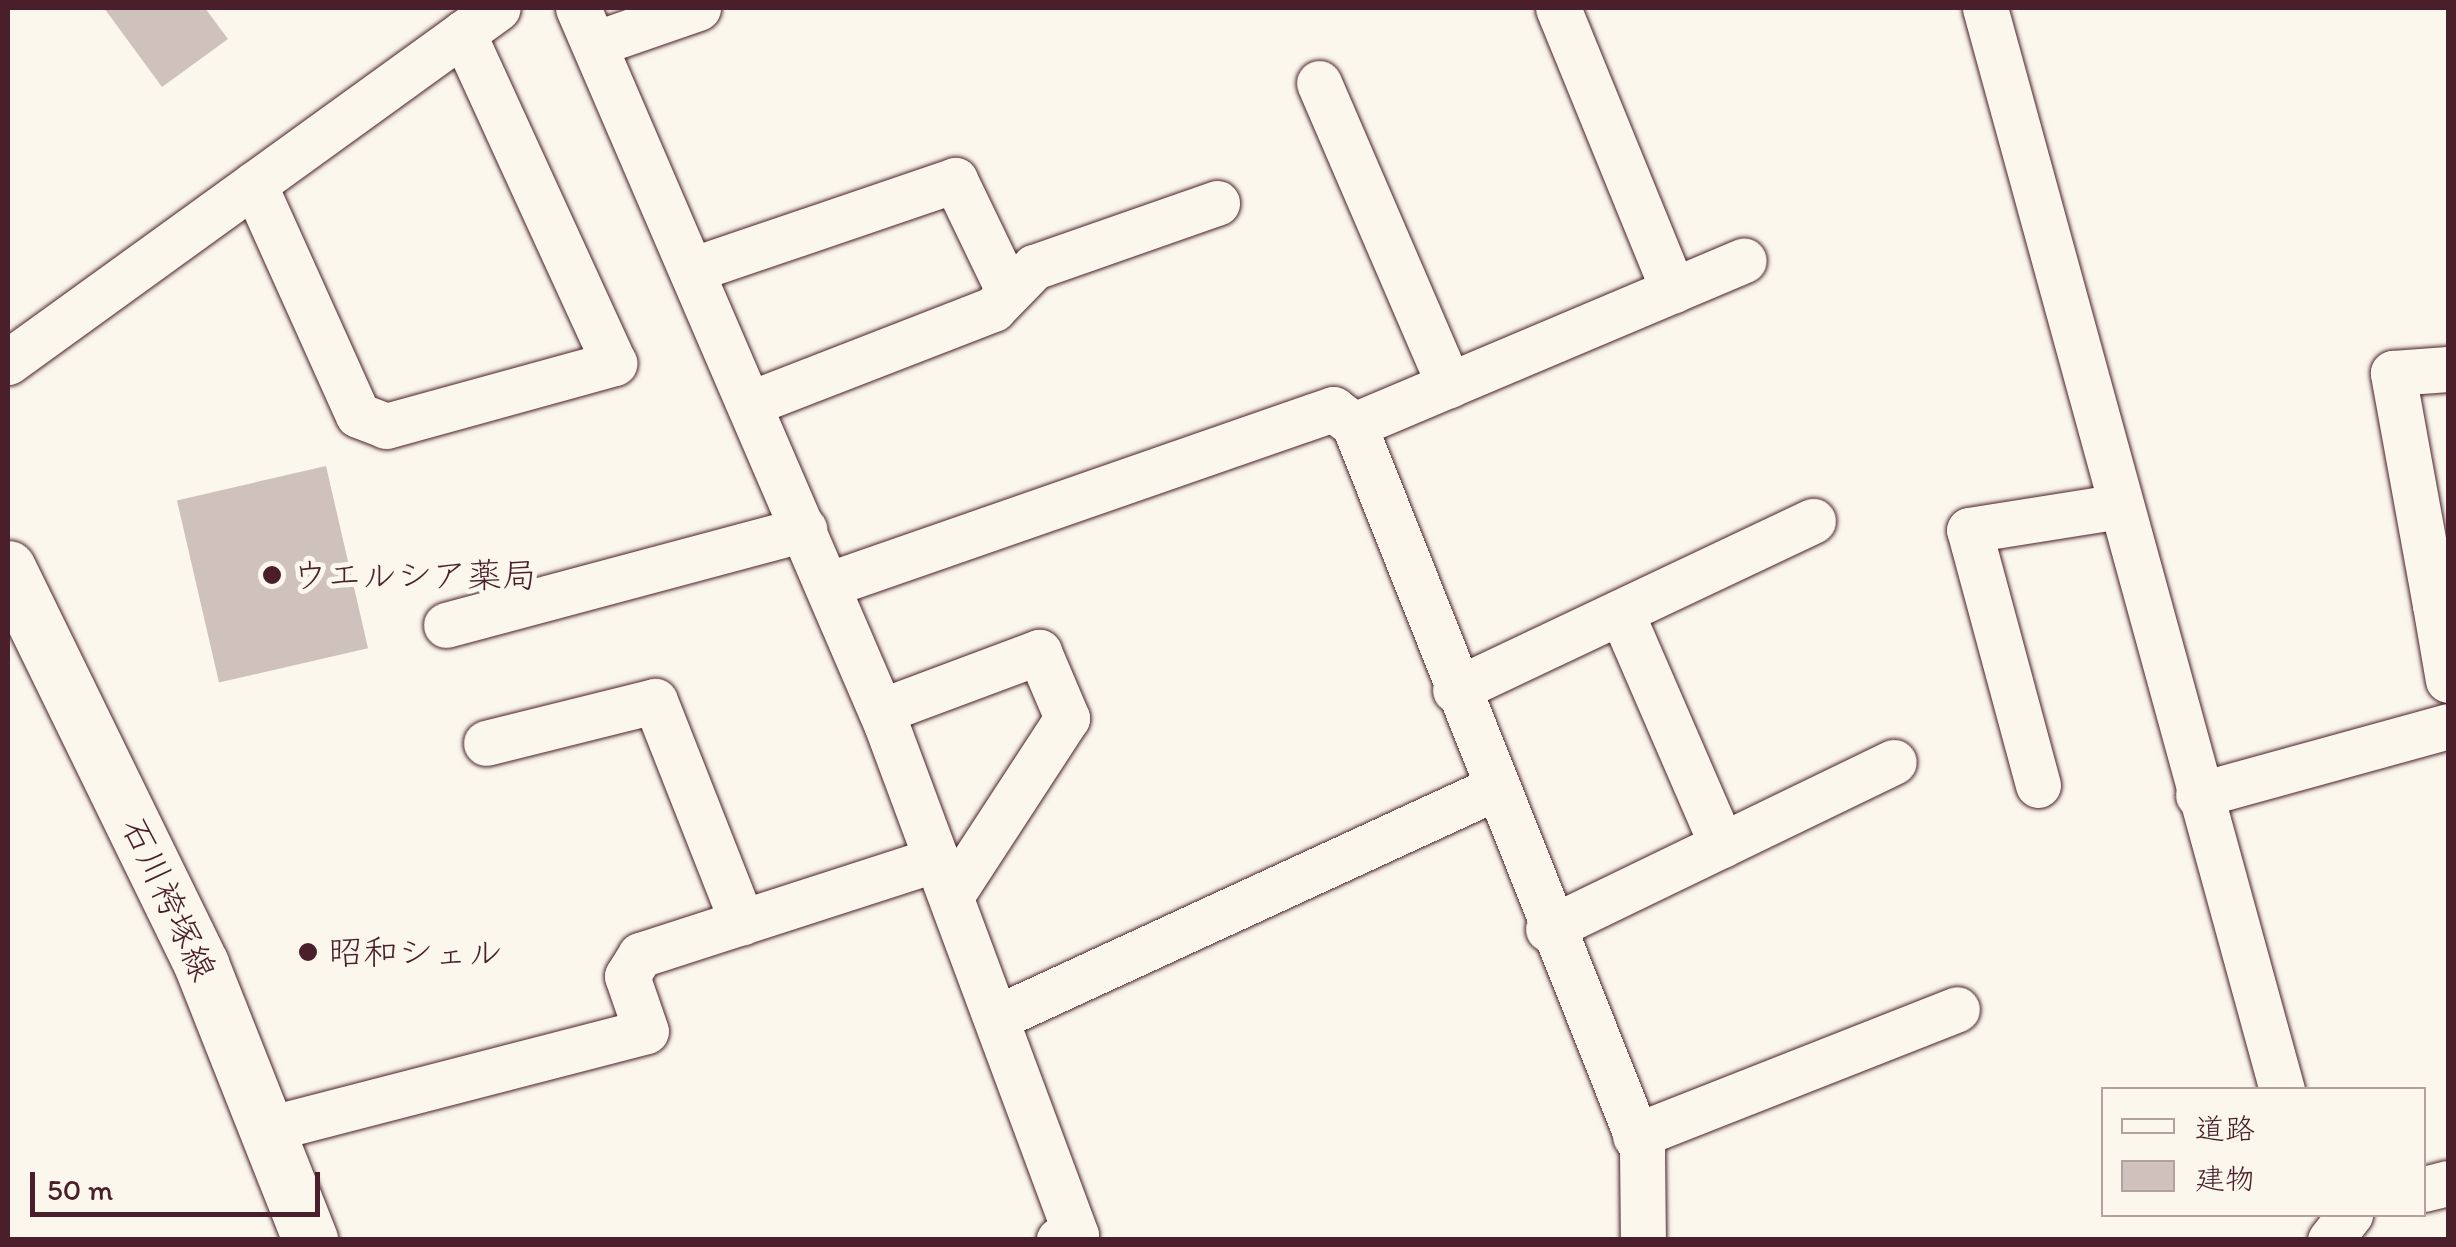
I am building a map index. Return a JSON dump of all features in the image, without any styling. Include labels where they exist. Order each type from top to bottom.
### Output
[{"type":"main road","name":"石川袴塚線","points":[[8,568],[202,964],[310,1240]]},
{"type":"street","points":[[698,8],[587,25],[880,711],[1076,1235],[1059,1240]]},
{"type":"street","points":[[1558,8],[1673,290]]},
{"type":"street","points":[[1985,8],[2198,796],[2281,1087]]},
{"type":"street","points":[[8,362],[480,20],[614,363],[386,426],[358,415],[254,184]]},
{"type":"street","points":[[1319,83],[1449,385]]},
{"type":"street","points":[[694,270],[955,180],[1010,292]]},
{"type":"street","points":[[751,403],[993,309],[1034,268],[1217,203]]},
{"type":"street","points":[[1354,425],[1744,260]]},
{"type":"street","points":[[2448,369],[2393,373],[2442,604],[2448,680]]},
{"type":"street","points":[[827,585],[1333,409],[1354,425],[1548,929],[1635,1136],[1643,1240]]},
{"type":"street","points":[[2038,785],[1970,530],[2120,506]]},
{"type":"street","points":[[1455,690],[1814,520]]},
{"type":"street","points":[[446,624],[804,529]]},
{"type":"street","points":[[1621,612],[1722,845]]},
{"type":"street","points":[[268,1129],[646,1031],[626,976],[640,956],[742,922],[944,878],[1067,718],[1039,652],[880,711]]},
{"type":"street","points":[[486,743],[655,701],[742,922]]},
{"type":"street","points":[[2198,796],[2448,726]]},
{"type":"street","points":[[1548,929],[1894,762]]},
{"type":"street","points":[[996,1018],[1493,789]]},
{"type":"street","points":[[1635,1136],[1956,1009]]},
{"type":"street","points":[[2327,1240],[2347,1217]]},
{"type":"building","points":[[104,8],[205,8],[228,39],[162,87]]},
{"type":"building","name":"ウエルシア薬局","points":[[326,466],[368,648],[219,683],[177,500]]},
{"type":"place","name":"ウエルシア薬局","points":[[272,575]]},
{"type":"place","name":"昭和シェル","points":[[308,952]]}]
